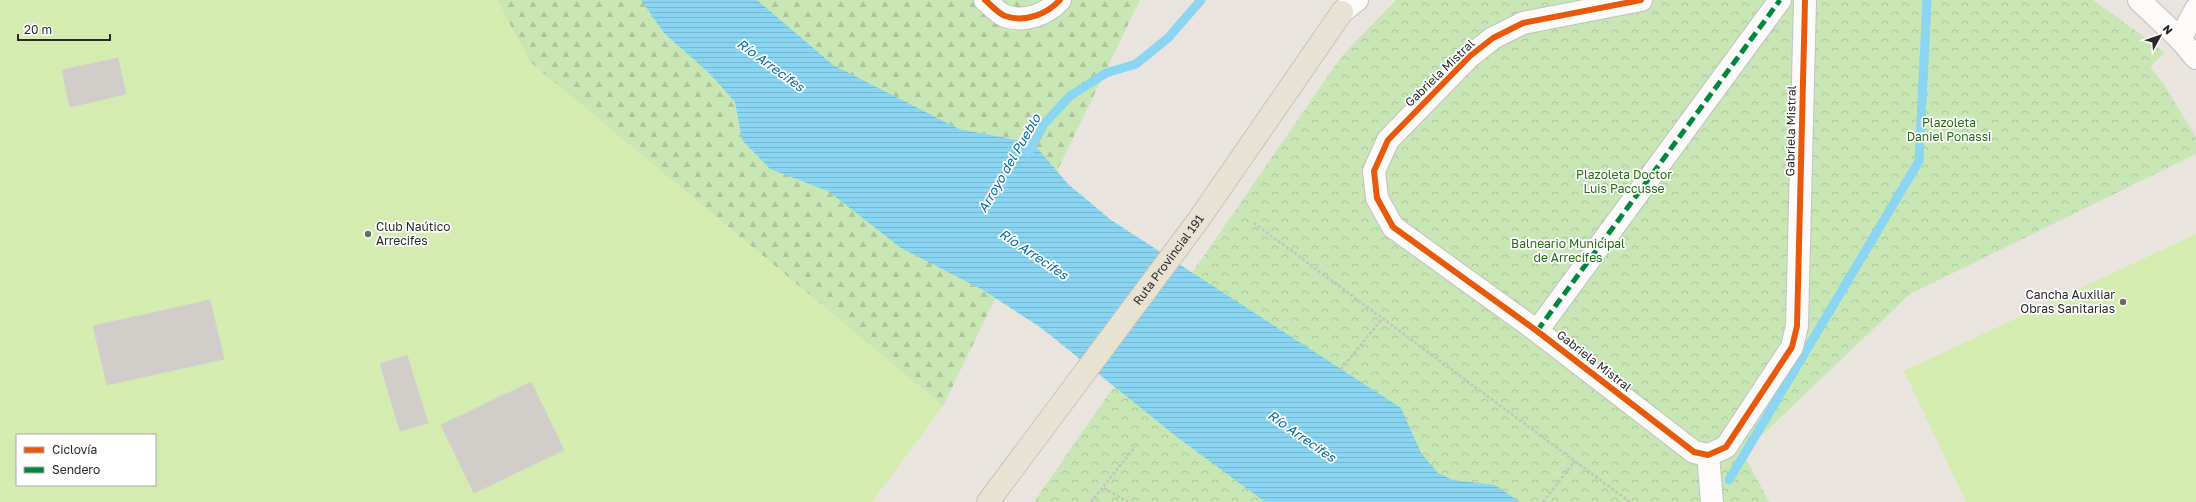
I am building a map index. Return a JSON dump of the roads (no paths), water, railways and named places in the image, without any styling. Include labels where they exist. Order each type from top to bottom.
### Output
[{"type":"main road","name":"Ruta Provincial 191","points":[[988,502],[1016,462],[1197,222],[1350,4]]},
{"type":"street","points":[[985,0],[1005,16],[1028,18],[1051,10],[1060,0]]},
{"type":"street","name":"Gabriela Mistral","points":[[1641,0],[1523,24],[1493,38],[1470,56],[1388,140],[1374,171],[1377,198],[1393,227],[1537,331],[1694,452],[1708,455],[1726,447],[1792,347],[1797,326],[1805,0]]},
{"type":"street","points":[[1537,331],[1780,0]]},
{"type":"street","points":[[2139,0],[2180,39],[2196,58]]},
{"type":"street","points":[[2180,39],[2196,9]]},
{"type":"street","points":[[1708,455],[1712,502]]},
{"type":"water","name":"Río Arrecifes","points":[[641,0],[757,0],[833,65],[959,129],[1033,143],[1068,184],[1111,220],[1401,408],[1421,453],[1438,473],[1453,480],[1495,485],[1520,502],[1265,502],[1177,437],[1040,327],[983,290],[901,248],[828,191],[770,169],[742,140],[735,102],[710,74],[664,33]]},
{"type":"waterway","name":"Arroyo del Pueblo","points":[[1028,153],[1044,124],[1070,96],[1106,73],[1136,64],[1168,38],[1201,0]]},
{"type":"waterway","points":[[1729,480],[1919,161],[1927,0]]},
{"type":"place","name":"Club Naútico Arrecifes","points":[[368,234]]},
{"type":"place","name":"Cancha Auxiliar Obras Sanitarias","points":[[2123,302]]},
{"type":"park label","name":"Plazoleta Daniel Ponassi","points":[[1949,130]]},
{"type":"park label","name":"Plazoleta Doctor Luis Paccusse","points":[[1624,182]]},
{"type":"park label","name":"Balneario Municipal de Arrecifes","points":[[1568,251]]}]
